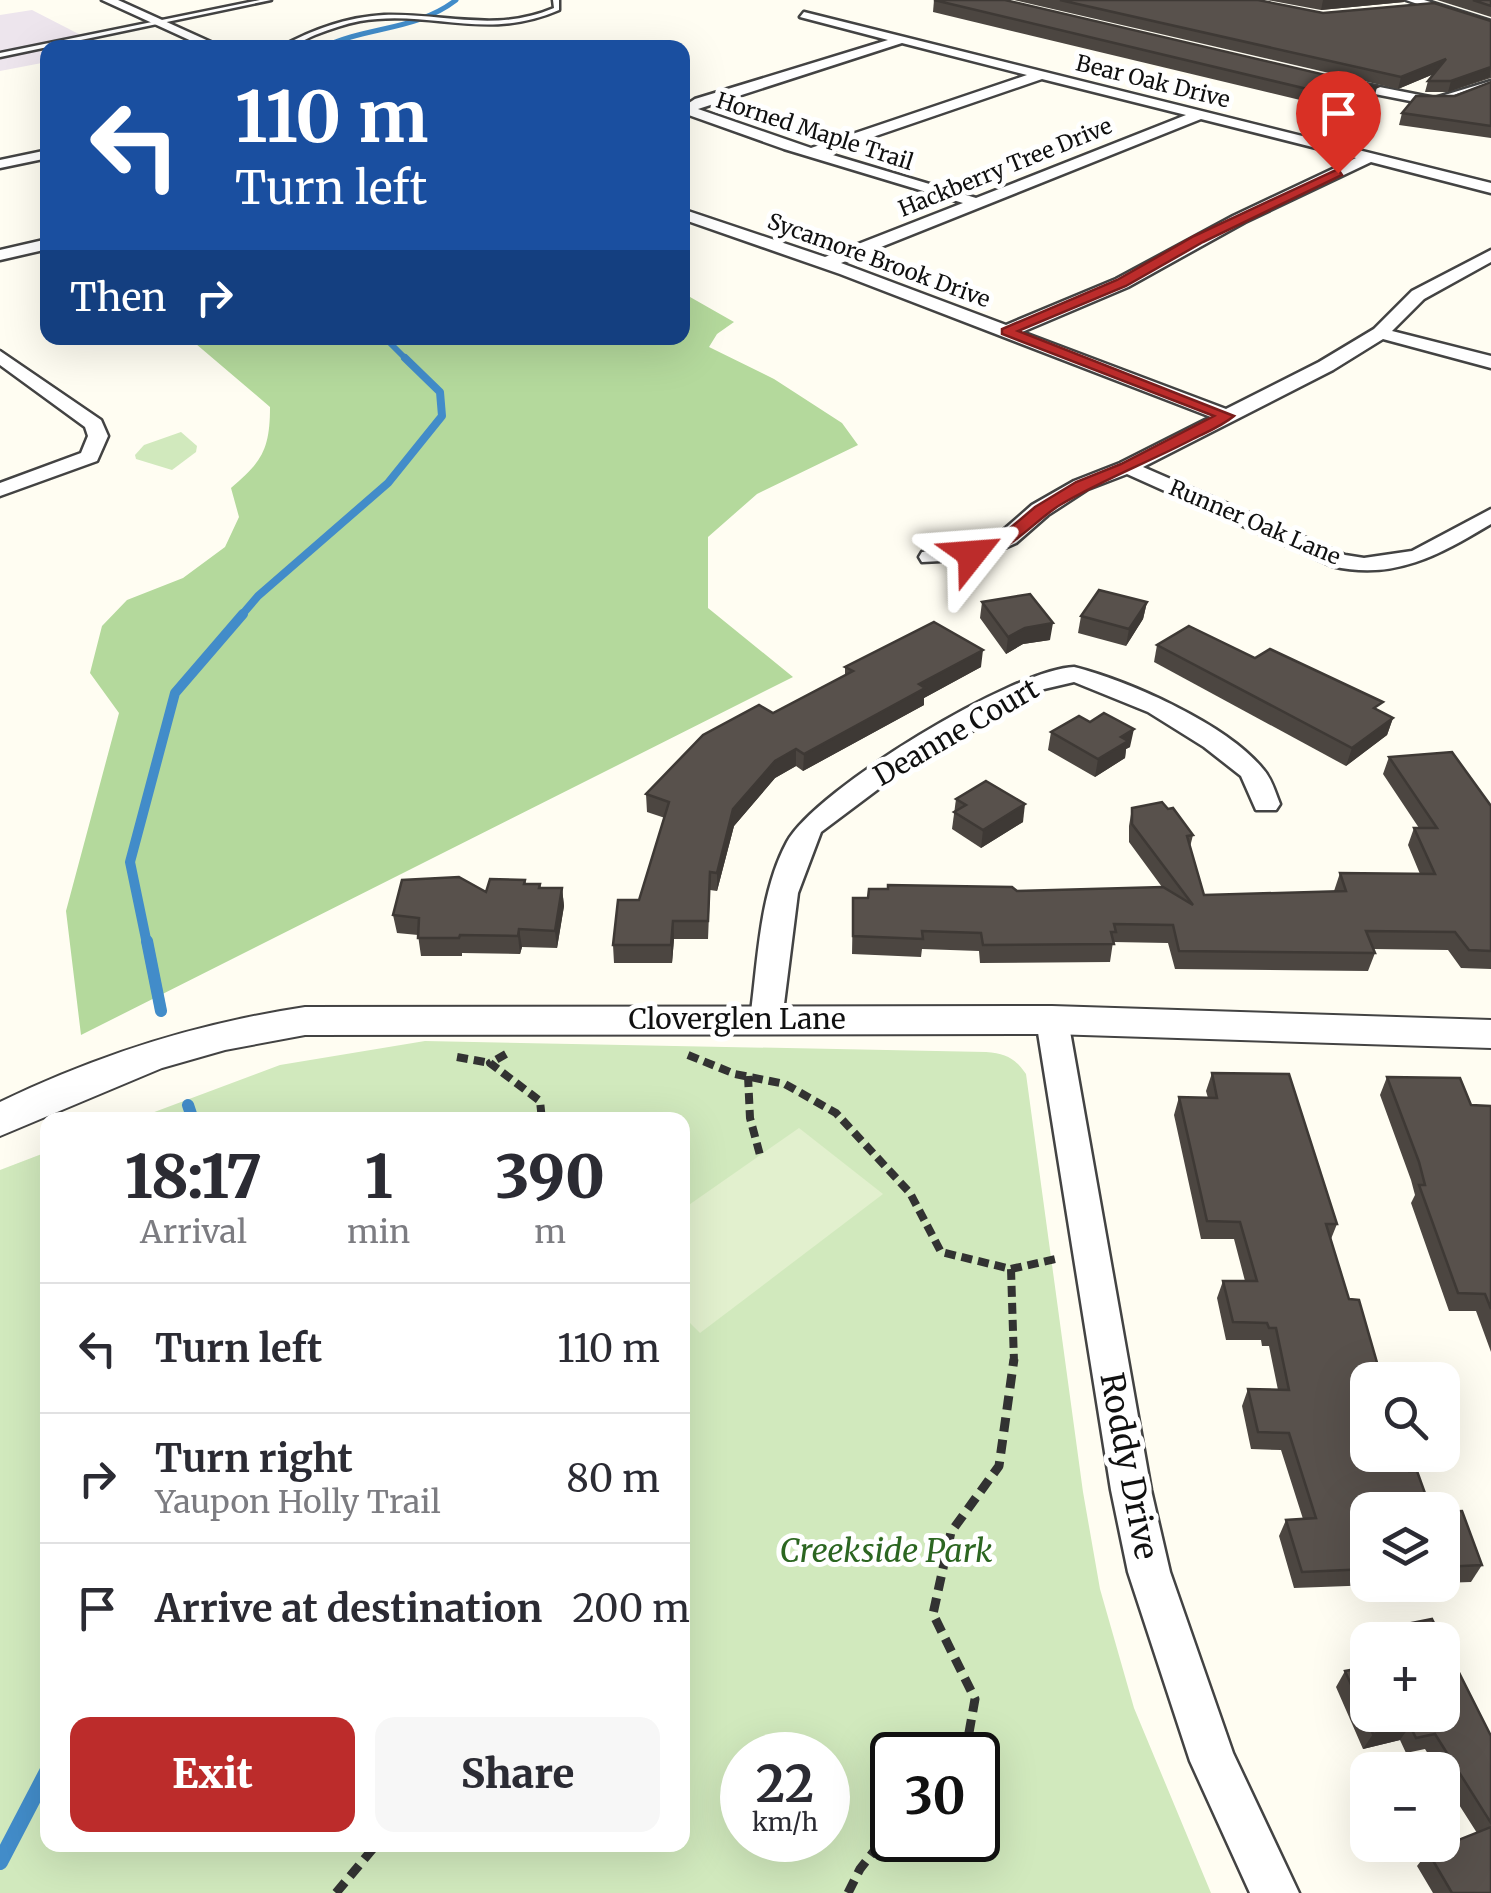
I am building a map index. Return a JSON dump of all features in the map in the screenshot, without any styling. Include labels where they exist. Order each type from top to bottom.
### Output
[{"type":"street","points":[[108,0],[200,40]]},
{"type":"street","points":[[1412,4],[1491,25]]},
{"type":"street","name":"Bear Oak Drive","points":[[804,15],[1491,188]]},
{"type":"street","name":"Horned Maple Trail","points":[[690,109],[700,102],[902,40]]},
{"type":"street","points":[[811,152],[1044,74]]},
{"type":"street","points":[[1317,78],[1436,102],[1491,85]]},
{"type":"street","name":"Horned Maple Trail","points":[[690,111],[975,202]]},
{"type":"street","name":"Hackberry Tree Drive","points":[[825,263],[1201,114]]},
{"type":"street","points":[[0,164],[40,156]]},
{"type":"street","points":[[1006,332],[1122,283],[1238,219],[1371,158]]},
{"type":"street","name":"Sycamore Brook Drive","points":[[690,217],[825,263],[1226,416]]},
{"type":"street","points":[[0,255],[40,246]]},
{"type":"street","points":[[930,557],[972,554],[1008,538],[1040,510],[1082,485],[1127,467],[1380,333],[1418,294],[1491,256]]},
{"type":"street","points":[[1380,333],[1491,362]]},
{"type":"street","points":[[0,356],[94,424],[98,436],[90,457],[0,490]]},
{"type":"street","name":"Runner Oak Lane","points":[[1127,467],[1340,561],[1372,568],[1408,564],[1491,514]]},
{"type":"street","name":"Deanne Court","points":[[766,1020],[786,883],[808,828],[836,803],[910,756],[1056,674],[1087,674],[1110,683],[1225,748],[1254,773],[1266,804]]},
{"type":"street","name":"Cloverglen Lane","points":[[0,1120],[152,1055],[227,1033],[343,1019],[1052,1020],[1491,1034]]},
{"type":"street","name":"Roddy Drive","points":[[1052,1020],[1131,1490],[1149,1572],[1213,1761],[1275,1893]]},
{"type":"lane","points":[[72,40],[268,0]]},
{"type":"lane","points":[[298,40],[318,30],[370,18],[492,24],[529,20],[556,10],[556,0]]},
{"type":"lane","points":[[0,55],[40,47]]},
{"type":"path","points":[[490,1062],[506,1054],[524,1055]]},
{"type":"path","points":[[684,1054],[785,1084],[836,1113],[910,1192],[941,1252],[1011,1269],[1057,1258],[1091,1258]]},
{"type":"path","points":[[452,1056],[490,1062],[540,1101],[541,1112]]},
{"type":"path","points":[[748,1076],[750,1118],[760,1155]]},
{"type":"path","points":[[969,1732],[975,1699],[934,1614],[951,1532],[999,1466],[1014,1377],[1011,1269]]},
{"type":"path","points":[[336,1893],[370,1852]]},
{"type":"path","points":[[848,1893],[870,1857]]},
{"type":"shaded area","points":[[32,10],[90,40],[40,40],[40,63],[0,71],[0,15]]},
{"type":"green space","points":[[690,297],[734,322],[717,334],[709,347],[774,379],[842,423],[858,445],[757,494],[708,537],[708,608],[793,677],[81,1035],[66,911],[119,713],[90,673],[102,626],[127,600],[183,578],[225,547],[239,517],[231,488],[262,454],[270,407],[197,345],[690,345]]},
{"type":"green space","points":[[181,432],[197,446],[196,452],[172,470],[136,459],[144,445]]},
{"type":"green space","name":"Creekside Park","points":[[425,1041],[986,1052],[1013,1060],[1026,1074],[1083,1492],[1100,1589],[1134,1708],[1211,1893],[0,1893],[0,1170],[40,1155],[40,1852],[690,1852],[690,1112],[154,1112],[280,1065]]},
{"type":"green space","points":[[799,1128],[883,1194],[700,1333],[690,1323],[690,1204]]},
{"type":"building","points":[[934,0],[1005,0],[1377,87],[1349,99]]},
{"type":"building","points":[[1060,0],[1258,0],[1323,13],[1434,3],[1491,21],[1491,67],[1451,81],[1428,81],[1446,59],[1401,77]]},
{"type":"building","points":[[1491,82],[1491,126],[1402,113],[1416,96],[1455,96]]},
{"type":"building","points":[[1099,590],[1147,602],[1129,629],[1081,616]]},
{"type":"building","points":[[1030,594],[1053,623],[1025,628],[1008,637],[982,602]]},
{"type":"building","points":[[934,622],[983,650],[919,684],[925,688],[804,754],[796,749],[775,761],[733,809],[717,873],[710,872],[708,921],[673,921],[671,945],[613,945],[618,900],[639,900],[669,802],[646,794],[703,735],[759,705],[773,713],[853,671],[845,667]]},
{"type":"building","points":[[1189,626],[1255,658],[1270,649],[1383,702],[1374,708],[1393,718],[1352,748],[1157,645]]},
{"type":"building","points":[[1104,713],[1134,729],[1121,737],[1128,741],[1098,759],[1051,732],[1079,716],[1090,722]]},
{"type":"building","points":[[1452,752],[1491,806],[1491,951],[1469,950],[1455,932],[1366,931],[1375,953],[1179,951],[1173,925],[1114,924],[1114,944],[983,945],[981,933],[922,931],[923,939],[853,936],[853,898],[868,898],[869,889],[888,889],[888,885],[1012,887],[1017,891],[1163,887],[1193,905],[1132,824],[1132,808],[1162,802],[1168,809],[1173,808],[1193,835],[1187,836],[1204,895],[1346,891],[1340,873],[1435,874],[1414,828],[1437,828],[1389,757]]},
{"type":"building","points":[[986,781],[1025,804],[983,830],[954,812],[966,805],[956,799]]},
{"type":"building","points":[[459,877],[486,892],[490,879],[525,880],[524,884],[540,884],[539,888],[562,888],[555,931],[519,929],[518,936],[418,938],[419,918],[393,915],[402,880]]},
{"type":"building","points":[[1212,1073],[1289,1074],[1337,1224],[1326,1224],[1349,1299],[1359,1300],[1377,1362],[1350,1362],[1350,1472],[1417,1472],[1425,1492],[1350,1492],[1350,1570],[1302,1572],[1286,1520],[1316,1518],[1289,1433],[1258,1432],[1248,1389],[1289,1390],[1276,1328],[1269,1328],[1267,1323],[1233,1322],[1223,1281],[1257,1281],[1240,1222],[1207,1221],[1179,1097],[1217,1098]]},
{"type":"building","points":[[1387,1077],[1460,1078],[1471,1105],[1491,1106],[1491,1309],[1485,1294],[1458,1293],[1419,1185],[1425,1185],[1419,1162]]},
{"type":"building","points":[[1462,1511],[1482,1565],[1460,1566]]},
{"type":"building","points":[[1460,1675],[1491,1736],[1491,1823],[1460,1774],[1460,1752],[1446,1752],[1435,1734],[1416,1738],[1413,1732],[1460,1732]]},
{"type":"building","points":[[1491,1827],[1491,1893],[1452,1893],[1434,1862],[1460,1862],[1460,1839]]},
{"type":"waterway","points":[[342,40],[408,23],[456,0]]},
{"type":"waterway","points":[[392,345],[405,358]]},
{"type":"waterway","points":[[240,617],[258,596],[388,483],[442,416],[440,392],[405,358]]},
{"type":"waterway","points":[[147,944],[130,862],[175,693],[243,614]]},
{"type":"waterway","points":[[147,941],[161,1011]]},
{"type":"waterway","points":[[188,1105],[190,1112]]},
{"type":"waterway","points":[[0,1862],[40,1785]]},
{"type":"route","points":[[972,554],[1008,538],[1040,510],[1082,485],[1127,467],[1226,416],[1006,332],[1122,283],[1238,219],[1338,173]]}]
